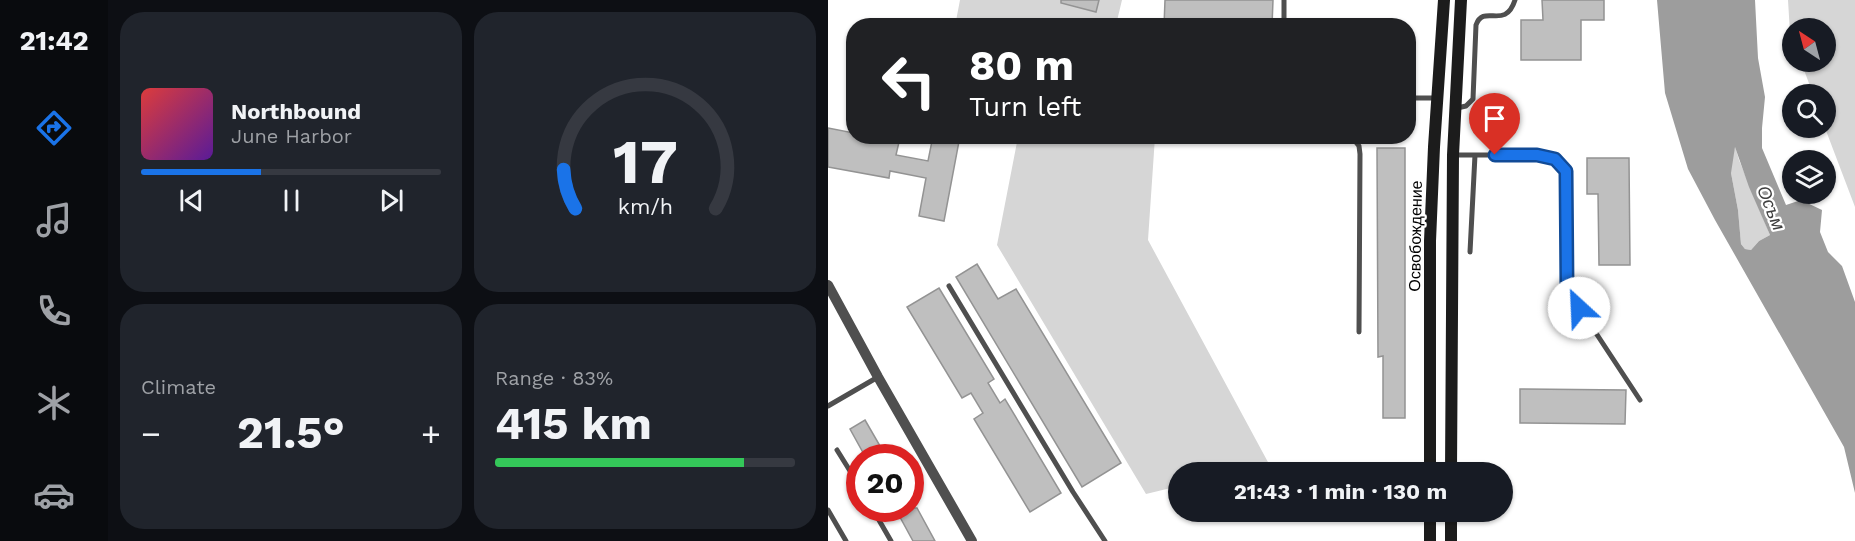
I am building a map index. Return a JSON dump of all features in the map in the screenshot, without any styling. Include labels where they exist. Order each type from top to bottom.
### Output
[{"type":"street","name":"Освобождение","points":[[1430,462],[1430,241],[1444,0]]},
{"type":"street","points":[[1451,462],[1453,155],[1461,0]]},
{"type":"street","points":[[828,285],[972,541]]},
{"type":"street","points":[[1430,522],[1430,541]]},
{"type":"street","points":[[1451,522],[1451,541]]},
{"type":"lane","points":[[1284,0],[1284,18]]},
{"type":"lane","points":[[1455,109],[1466,106],[1473,99],[1478,20],[1483,17],[1506,15],[1512,10],[1515,0]]},
{"type":"lane","points":[[1416,98],[1437,98]]},
{"type":"lane","points":[[1357,144],[1360,154],[1359,332]]},
{"type":"lane","points":[[1453,155],[1537,155],[1555,159],[1566,171],[1567,289],[1640,400]]},
{"type":"lane","points":[[1470,252],[1474,155]]},
{"type":"lane","points":[[949,286],[1105,541]]},
{"type":"lane","points":[[828,406],[878,377]]},
{"type":"lane","points":[[837,450],[846,464]]},
{"type":"lane","points":[[828,510],[846,541]]},
{"type":"lane","points":[[880,522],[891,541]]},
{"type":"shaded area","points":[[960,0],[1075,0],[1074,6],[1096,12],[1099,0],[1122,0],[1118,18],[957,18]]},
{"type":"shaded area","points":[[1788,0],[1855,0],[1855,207],[1836,157],[1836,150],[1833,150],[1829,138],[1836,138],[1836,84],[1809,84],[1805,72],[1836,72],[1836,18],[1789,18]]},
{"type":"shaded area","points":[[1017,144],[1155,144],[1148,240],[1268,462],[1168,462],[1168,489],[1146,494],[997,245]]},
{"type":"shaded area","points":[[1735,146],[1770,235],[1759,241],[1751,250],[1745,249],[1741,244],[1731,173]]},
{"type":"water","name":"Осъм","points":[[1657,0],[1755,0],[1758,58],[1765,97],[1762,148],[1782,196],[1782,204],[1809,204],[1822,210],[1820,232],[1828,252],[1842,266],[1855,302],[1855,493],[1844,447],[1688,169],[1665,93]],"holes":[[[1735,147],[1770,235],[1759,241],[1751,250],[1745,249],[1741,244],[1731,173]]]},
{"type":"building","points":[[1061,0],[1099,0],[1096,12],[1061,3]]},
{"type":"building","points":[[1165,0],[1273,0],[1272,18],[1164,18]]},
{"type":"building","points":[[1542,0],[1604,0],[1604,20],[1581,20],[1581,60],[1521,60],[1521,20],[1543,20]]},
{"type":"building","points":[[828,128],[846,131],[846,144],[899,144],[896,155],[928,161],[931,144],[958,144],[944,221],[919,216],[926,178],[890,171],[889,178],[828,167]]},
{"type":"building","points":[[1377,148],[1405,148],[1405,418],[1383,418],[1383,356],[1378,357]]},
{"type":"building","points":[[1587,158],[1629,158],[1630,265],[1599,265],[1598,194],[1587,194]]},
{"type":"building","points":[[977,264],[998,299],[1016,289],[1121,463],[1082,487],[956,277]]},
{"type":"building","points":[[939,288],[994,379],[988,383],[1000,403],[1005,399],[1061,493],[1030,512],[974,419],[983,413],[971,393],[962,398],[907,307]]},
{"type":"building","points":[[1520,389],[1626,390],[1625,424],[1520,423]]},
{"type":"building","points":[[865,420],[879,444],[858,444],[850,429]]},
{"type":"building","points":[[924,521],[935,541],[913,541],[903,522]]},
{"type":"route","points":[[1495,155],[1537,155],[1555,159],[1566,171],[1567,289],[1579,308]]}]
